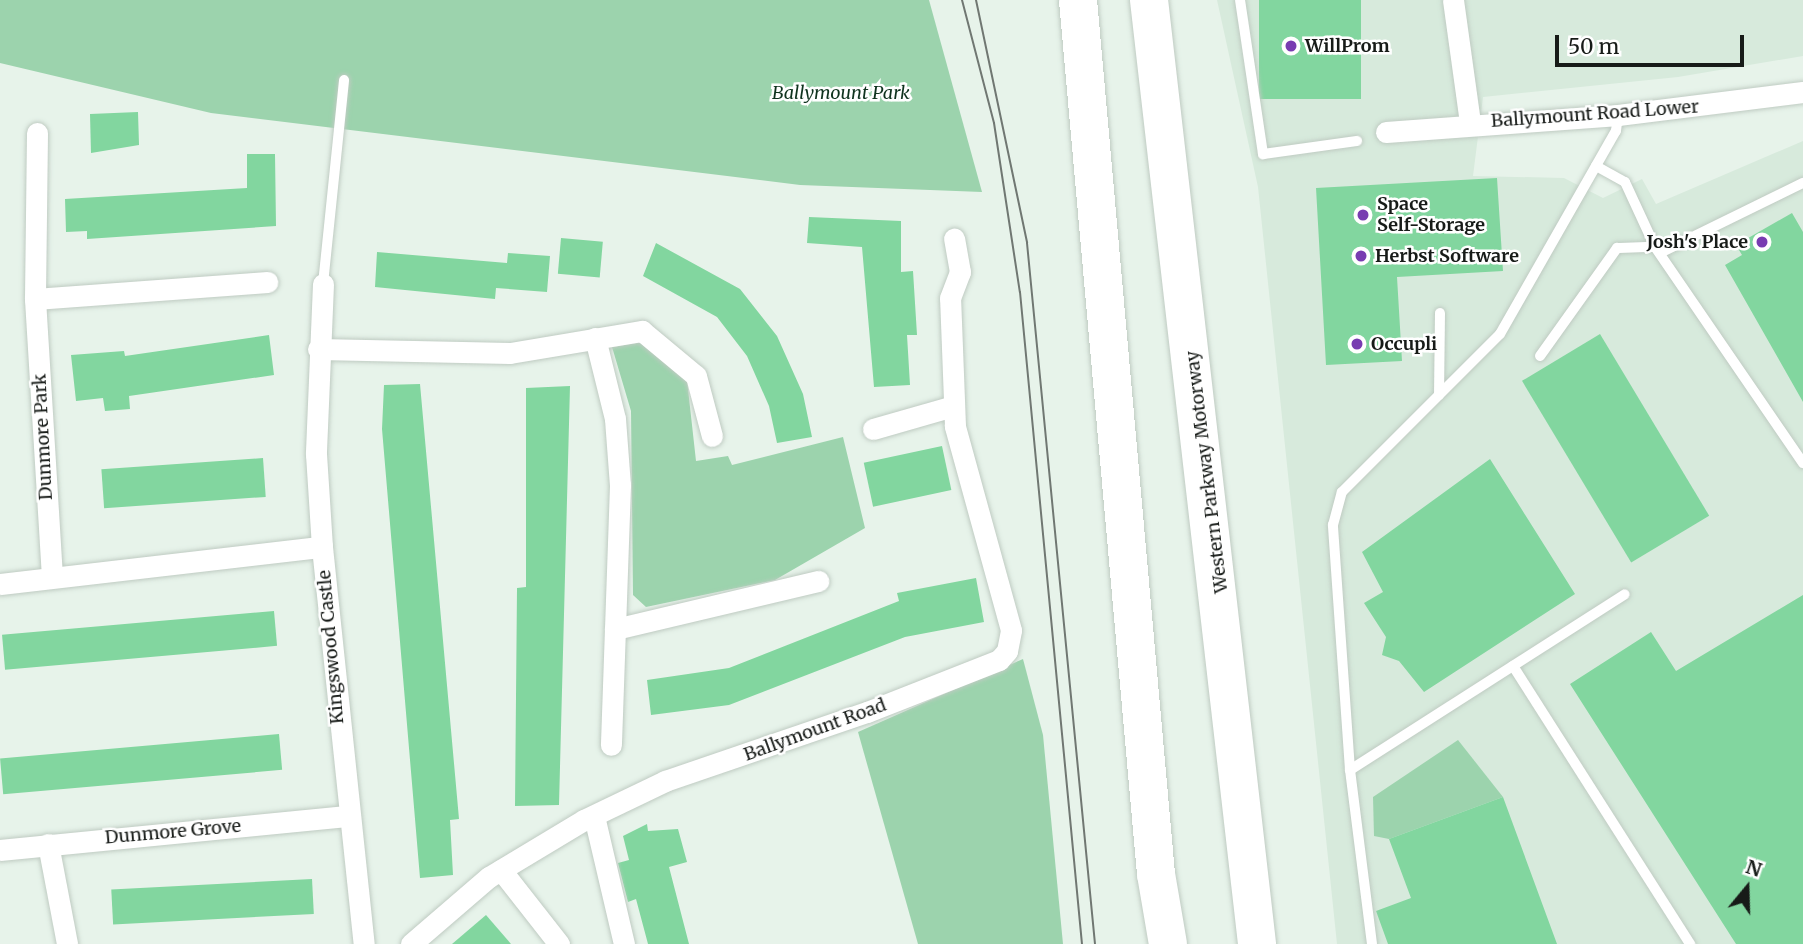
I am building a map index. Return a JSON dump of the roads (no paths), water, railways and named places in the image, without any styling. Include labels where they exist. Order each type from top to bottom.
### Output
[{"type":"highway","points":[[1078,0],[1156,874],[1168,944]]},
{"type":"highway","name":"Western Parkway Motorway","points":[[1149,0],[1257,944]]},
{"type":"highway","points":[[1146,944],[1156,874]]},
{"type":"street","points":[[1453,0],[1470,123]]},
{"type":"street","name":"Ballymount Road Lower","points":[[1386,132],[1470,123],[1618,115],[1803,92]]},
{"type":"street","name":"Dunmore Park","points":[[37,133],[35,299],[52,574]]},
{"type":"street","name":"Ballymount Road","points":[[411,944],[501,870],[594,816],[665,781],[866,712],[999,660],[1007,651],[1011,630],[985,550],[953,406],[950,298],[960,272],[954,239]]},
{"type":"street","points":[[35,299],[267,282]]},
{"type":"street","name":"Kingswood Castle","points":[[323,284],[318,349],[322,547],[346,816],[364,944]]},
{"type":"street","points":[[318,349],[432,356],[510,353],[642,331],[667,348],[696,376],[712,436]]},
{"type":"street","points":[[595,338],[615,419],[620,485],[611,745]]},
{"type":"street","points":[[873,429],[953,406]]},
{"type":"street","points":[[0,584],[52,574],[322,547]]},
{"type":"street","points":[[615,629],[818,580]]},
{"type":"street","name":"Dunmore Grove","points":[[0,850],[346,816]]},
{"type":"street","points":[[594,816],[624,944]]},
{"type":"street","points":[[48,844],[67,944]]},
{"type":"street","points":[[501,870],[559,944]]},
{"type":"lane","points":[[1240,0],[1263,154],[1357,141]]},
{"type":"lane","points":[[323,284],[344,80]]},
{"type":"lane","points":[[1372,944],[1350,769],[1333,525],[1342,492],[1500,334],[1596,166],[1618,115]]},
{"type":"lane","points":[[1596,166],[1625,182],[1660,249],[1802,460]]},
{"type":"lane","points":[[1540,356],[1618,248],[1660,249],[1803,183]]},
{"type":"lane","points":[[1439,395],[1440,313]]},
{"type":"lane","points":[[1350,769],[1625,594]]},
{"type":"lane","points":[[1513,666],[1690,944]]},
{"type":"tram line","points":[[962,0],[994,123],[1020,292],[1082,944]]},
{"type":"tram line","points":[[976,0],[1027,243],[1095,944]]},
{"type":"place","name":"WillProm","points":[[1291,46]]},
{"type":"place","name":"Space Self-Storage","points":[[1363,215]]},
{"type":"place","name":"Josh's Place","points":[[1762,242]]},
{"type":"place","name":"Herbst Software","points":[[1361,256]]},
{"type":"place","name":"Occupli","points":[[1357,344]]},
{"type":"park label","name":"Ballymount Park","points":[[841,93]]}]
